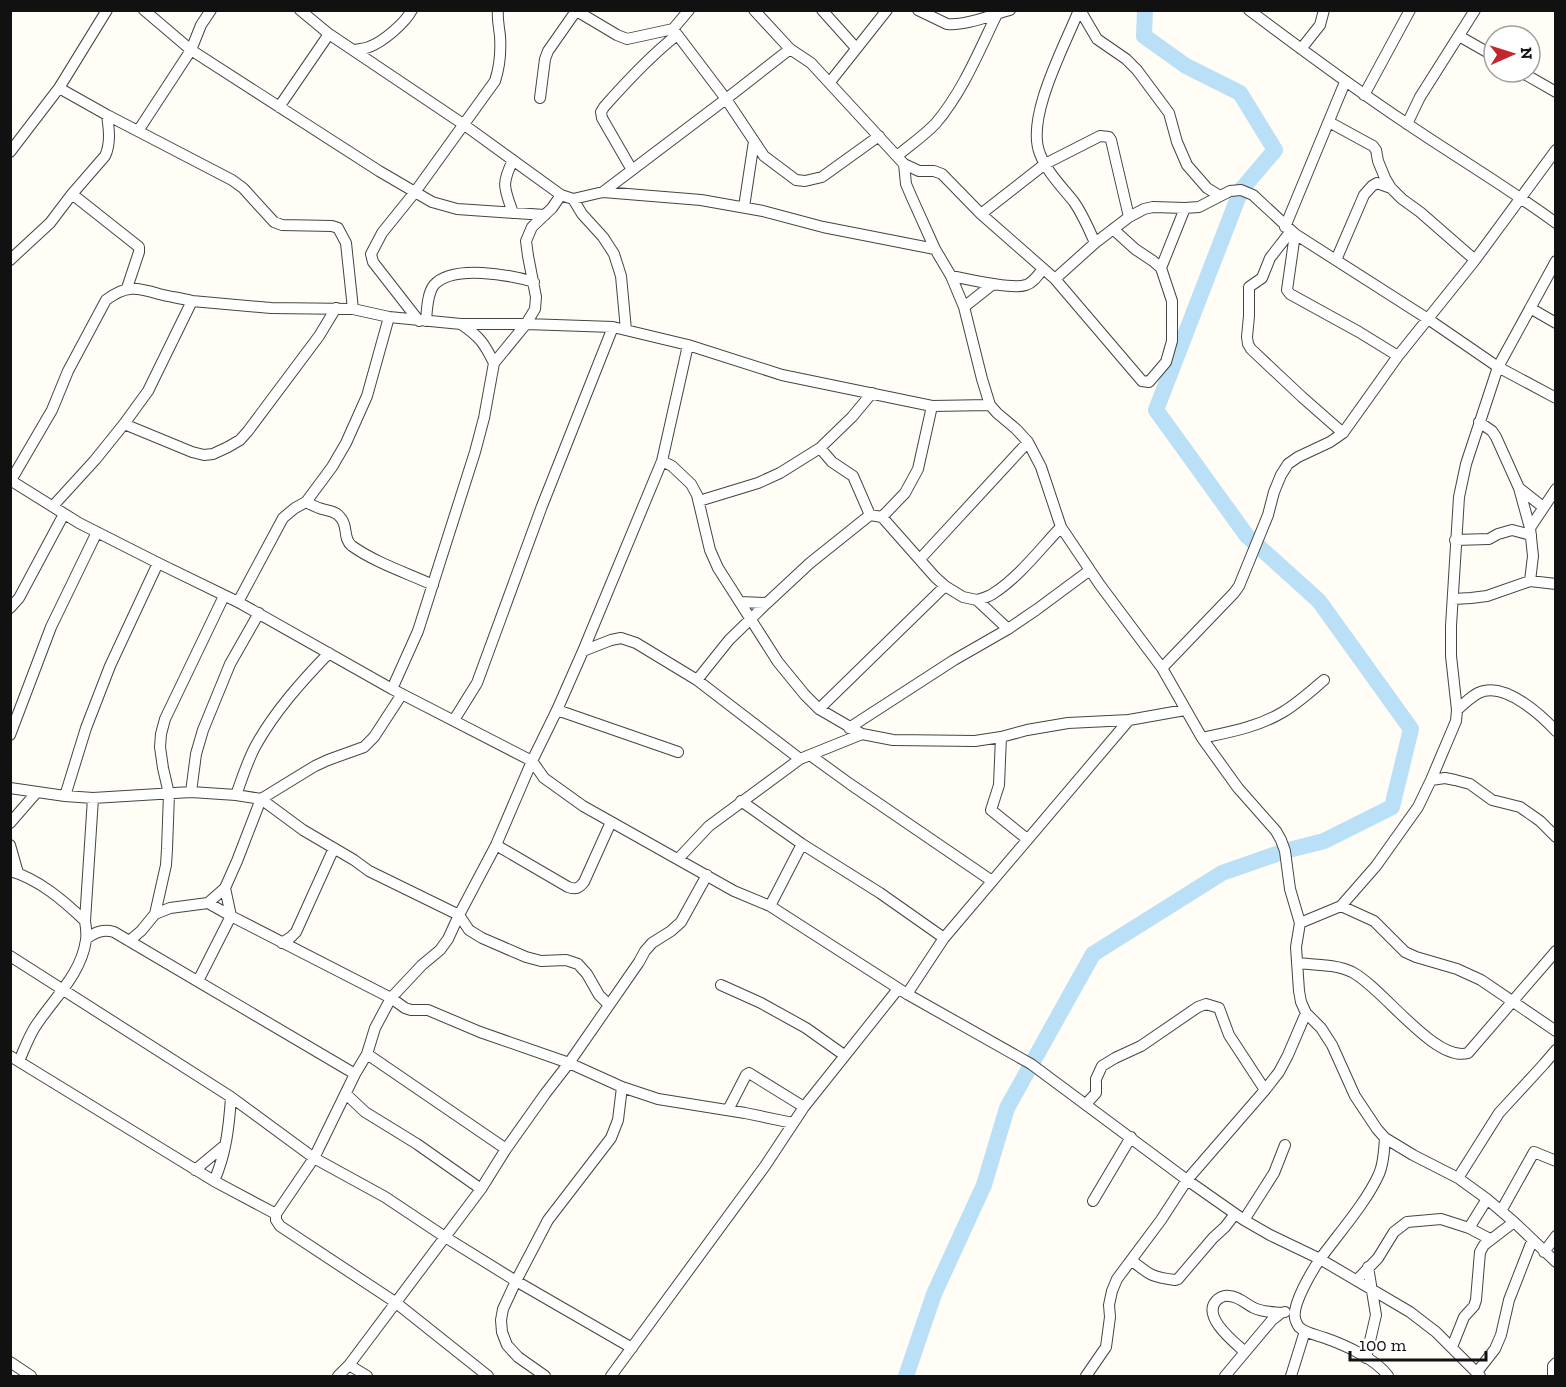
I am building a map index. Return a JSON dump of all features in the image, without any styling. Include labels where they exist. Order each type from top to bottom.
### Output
[{"type":"street","points":[[10,152],[59,88],[107,10]]},
{"type":"street","points":[[144,10],[191,50],[379,171],[432,202],[449,207],[544,215]]},
{"type":"street","points":[[138,131],[191,50],[201,25],[211,10]]},
{"type":"street","points":[[300,10],[329,34],[463,124],[561,195],[573,200],[614,254],[621,276],[626,330]]},
{"type":"street","points":[[354,50],[376,44],[402,23],[412,10]]},
{"type":"street","points":[[422,321],[373,262],[372,254],[382,233],[415,192],[495,81],[499,71],[500,51],[498,10]]},
{"type":"street","points":[[632,170],[602,118],[601,112],[634,73],[675,32],[689,10]]},
{"type":"street","points":[[754,10],[790,49],[811,63],[830,82],[901,160],[919,171],[934,171],[942,174],[981,214],[1055,279],[1146,383],[1166,362],[1172,341],[1172,301],[1161,268],[1113,229]]},
{"type":"street","points":[[822,10],[856,48]]},
{"type":"street","points":[[830,82],[887,10]]},
{"type":"street","points":[[918,10],[951,25],[1010,10]]},
{"type":"street","points":[[1080,10],[1050,77],[1038,116],[1038,151],[1045,164],[1076,204],[1095,243]]},
{"type":"street","points":[[1080,10],[1097,39],[1126,58],[1137,70],[1169,113],[1177,142],[1187,165],[1207,188],[1220,196]]},
{"type":"street","points":[[1249,10],[1345,82],[1522,197],[1556,223]]},
{"type":"street","points":[[1301,49],[1320,25],[1324,10]]},
{"type":"street","points":[[1364,95],[1410,10]]},
{"type":"street","points":[[1407,124],[1420,97],[1475,10]]},
{"type":"street","points":[[540,98],[548,51],[575,11],[627,39],[675,32]]},
{"type":"street","points":[[901,160],[944,112],[968,75],[997,14]]},
{"type":"street","points":[[675,32],[726,99],[764,156],[796,180],[805,181],[828,174],[879,135]]},
{"type":"street","points":[[279,107],[329,34]]},
{"type":"street","points":[[1459,36],[1482,49]]},
{"type":"street","points":[[603,192],[790,49]]},
{"type":"street","points":[[1343,433],[1248,344],[1249,287],[1262,278],[1273,253],[1290,231],[1345,82]]},
{"type":"street","points":[[1542,84],[1556,92]]},
{"type":"street","points":[[59,88],[232,180],[243,188],[274,222],[282,225],[338,228],[348,249],[347,261],[353,309]]},
{"type":"street","points":[[10,260],[50,223],[105,156],[109,139],[107,115]]},
{"type":"street","points":[[1329,122],[1373,146],[1391,188],[1475,260]]},
{"type":"street","points":[[981,214],[1045,164],[1100,136],[1109,137],[1129,217]]},
{"type":"street","points":[[744,207],[754,141]]},
{"type":"street","points":[[1162,668],[1239,586],[1268,515],[1281,474],[1288,464],[1343,433],[1398,356],[1475,260],[1556,150]]},
{"type":"street","points":[[513,159],[504,182],[513,213]]},
{"type":"street","points":[[901,160],[906,184],[964,307],[981,379],[990,405],[1028,442],[1041,467],[1061,527],[1162,668],[1202,738],[1238,788],[1276,831],[1281,840],[1285,851],[1290,889],[1300,923],[1296,947],[1301,1002],[1332,1045],[1354,1096],[1385,1138],[1458,1178],[1487,1199],[1556,1262]]},
{"type":"street","points":[[1336,260],[1364,195],[1377,183],[1391,188]]},
{"type":"street","points":[[1055,279],[1095,243],[1129,217],[1144,209],[1199,207],[1230,191],[1241,190],[1253,195],[1290,231],[1498,366],[1556,398]]},
{"type":"street","points":[[573,200],[603,192],[701,200],[744,207],[823,227],[935,249]]},
{"type":"street","points":[[72,194],[139,248],[127,288]]},
{"type":"street","points":[[155,914],[170,908],[208,903],[225,888],[261,799],[315,766],[364,747],[374,737],[397,692],[433,585],[475,452],[494,363],[526,324],[535,309],[536,297],[526,241],[532,226],[561,195]]},
{"type":"street","points":[[1161,268],[1185,208]]},
{"type":"street","points":[[1290,231],[1293,248],[1287,286],[1290,294],[1398,356]]},
{"type":"street","points":[[1273,253],[1293,248]]},
{"type":"street","points":[[1300,923],[1341,906],[1376,866],[1418,807],[1456,721],[1458,710],[1450,650],[1450,626],[1459,497],[1466,464],[1498,366],[1556,261]]},
{"type":"street","points":[[951,276],[993,284],[1020,286],[1028,285],[1043,269]]},
{"type":"street","points":[[422,321],[433,287],[451,276],[486,274],[516,277],[534,282]]},
{"type":"street","points":[[964,307],[993,284]]},
{"type":"street","points":[[990,405],[932,406],[782,375],[688,345],[613,327],[422,321],[389,318],[353,309],[271,308],[192,301],[144,289],[127,288],[116,292],[106,300],[68,371],[52,410],[11,481],[96,532],[259,613],[397,692],[532,761],[543,778],[583,806],[734,891],[770,906],[903,991],[1031,1064],[1240,1217],[1270,1235],[1320,1259],[1410,1312],[1436,1332],[1479,1374],[1501,1335],[1509,1300],[1532,1241]]},
{"type":"street","points":[[53,506],[95,460],[148,391],[192,301]]},
{"type":"street","points":[[124,424],[199,455],[213,454],[228,447],[240,440],[248,431],[319,336],[336,308]]},
{"type":"street","points":[[1530,308],[1556,323]]},
{"type":"street","points":[[238,602],[283,518],[306,502],[332,467],[367,396],[389,318]]},
{"type":"street","points":[[461,324],[486,345],[494,363]]},
{"type":"street","points":[[454,720],[477,683],[542,506],[613,327]]},
{"type":"street","points":[[488,1377],[395,1302],[280,1226],[276,1220],[276,1214],[314,1158],[367,1053],[375,1028],[391,998],[422,965],[440,950],[448,939],[496,845],[583,651],[662,461],[688,345]]},
{"type":"street","points":[[699,501],[758,483],[780,473],[820,448],[852,417],[872,393]]},
{"type":"street","points":[[882,517],[905,493],[918,469],[932,406]]},
{"type":"street","points":[[1479,422],[1492,431],[1496,437],[1519,488],[1530,532],[1533,556],[1530,581]]},
{"type":"street","points":[[920,559],[1028,442]]},
{"type":"street","points":[[820,448],[832,462],[853,476],[870,514]]},
{"type":"street","points":[[662,461],[672,466],[691,484],[699,501],[710,550],[718,568],[778,662],[819,709],[849,728],[862,734],[893,740],[975,741],[1001,738],[1028,730],[1068,723],[1129,720],[1185,710]]},
{"type":"street","points":[[1519,488],[1543,507]]},
{"type":"street","points":[[1530,532],[1543,507],[1556,489]]},
{"type":"street","points":[[306,502],[339,515],[345,524],[345,537],[353,547],[433,585]]},
{"type":"street","points":[[10,608],[19,598],[64,514]]},
{"type":"street","points":[[870,514],[882,517],[945,586],[963,597],[977,600],[999,590],[1061,527]]},
{"type":"street","points":[[697,680],[724,645],[767,603],[810,563],[870,514]]},
{"type":"street","points":[[1455,540],[1489,539],[1512,530],[1530,532]]},
{"type":"street","points":[[10,735],[51,627],[96,532]]},
{"type":"street","points":[[65,796],[86,728],[110,666],[158,563]]},
{"type":"street","points":[[849,728],[954,660],[1008,629],[1090,570]]},
{"type":"street","points":[[1453,599],[1487,596],[1530,581],[1556,584]]},
{"type":"street","points":[[819,709],[945,586]]},
{"type":"street","points":[[129,941],[141,932],[155,914],[166,865],[169,794],[160,747],[163,727],[224,596]]},
{"type":"street","points":[[977,600],[1008,629]]},
{"type":"street","points":[[740,602],[767,603]]},
{"type":"street","points":[[191,792],[196,754],[203,730],[230,664],[259,613]]},
{"type":"street","points":[[583,651],[621,638],[642,646],[697,680],[805,757],[850,784],[992,881]]},
{"type":"street","points":[[236,795],[254,748],[266,729],[308,675],[329,653]]},
{"type":"street","points":[[1202,738],[1251,727],[1268,720],[1285,711],[1324,680]]},
{"type":"street","points":[[1458,710],[1476,694],[1493,690],[1505,693],[1528,706],[1556,731]]},
{"type":"street","points":[[557,710],[678,752]]},
{"type":"street","points":[[611,1377],[725,1221],[804,1107],[844,1055],[903,991],[944,938],[1129,720]]},
{"type":"street","points":[[678,859],[709,826],[805,757],[862,734]]},
{"type":"street","points":[[1001,738],[999,785],[991,810],[1027,839]]},
{"type":"street","points":[[1431,780],[1445,778],[1470,784],[1492,800],[1520,807],[1540,821],[1556,837]]},
{"type":"street","points":[[10,788],[93,798],[191,792],[261,799],[303,830],[385,879],[459,915],[469,930],[482,938],[526,957],[541,961],[566,960],[578,964],[587,974],[599,995],[609,1005]]},
{"type":"street","points":[[10,823],[37,792]]},
{"type":"street","points":[[93,798],[85,921],[87,938],[83,954],[63,990],[15,1059],[195,1170],[276,1214]]},
{"type":"street","points":[[741,801],[944,938]]},
{"type":"street","points":[[496,845],[568,887],[579,888],[584,882],[611,822]]},
{"type":"street","points":[[770,906],[802,844]]},
{"type":"street","points":[[10,845],[14,872],[56,896],[85,921]]},
{"type":"street","points":[[282,943],[296,932],[334,848]]},
{"type":"street","points":[[338,1377],[481,1189],[506,1149],[569,1063],[645,951],[652,943],[681,922],[707,875]]},
{"type":"street","points":[[198,981],[231,916],[225,888]]},
{"type":"street","points":[[208,903],[391,998],[405,1008],[429,1011],[658,1099],[728,1110],[793,1124]]},
{"type":"street","points":[[1341,906],[1374,921],[1405,952],[1457,969],[1481,980],[1556,1031]]},
{"type":"street","points":[[87,938],[94,933],[108,930],[114,932],[355,1074]]},
{"type":"street","points":[[1297,963],[1339,968],[1353,973],[1371,985],[1434,1043],[1457,1054],[1468,1053],[1556,951]]},
{"type":"street","points":[[10,956],[231,1098],[314,1158],[386,1197],[516,1281],[632,1348]]},
{"type":"street","points":[[721,985],[761,1003],[806,1028],[844,1055]]},
{"type":"street","points":[[1086,1104],[1096,1094],[1096,1079],[1102,1066],[1141,1046],[1198,1007],[1206,1004],[1219,1008],[1229,1035],[1265,1090]]},
{"type":"street","points":[[1086,1377],[1106,1347],[1112,1291],[1117,1279],[1161,1220],[1187,1180],[1278,1072],[1288,1055],[1306,1012]]},
{"type":"street","points":[[1458,1178],[1499,1113],[1556,1050]]},
{"type":"street","points":[[367,1053],[506,1149]]},
{"type":"street","points":[[1544,1064],[1556,1069]]},
{"type":"street","points":[[728,1110],[749,1073],[804,1107]]},
{"type":"street","points":[[545,1377],[518,1357],[507,1345],[502,1332],[503,1309],[548,1220],[611,1138],[618,1120],[622,1087]]},
{"type":"street","points":[[346,1094],[365,1112],[417,1144],[481,1189]]},
{"type":"street","points":[[214,1181],[221,1165],[229,1130],[231,1098]]},
{"type":"street","points":[[1093,1201],[1131,1137]]},
{"type":"street","points":[[1385,1138],[1384,1159],[1370,1192],[1320,1259],[1305,1283],[1294,1310],[1298,1326],[1305,1331],[1330,1340],[1366,1358],[1384,1371],[1388,1377]]},
{"type":"street","points":[[195,1170],[225,1145]]},
{"type":"street","points":[[1131,1260],[1151,1275],[1178,1279],[1213,1238],[1240,1217],[1274,1173],[1285,1145]]},
{"type":"street","points":[[1501,1211],[1534,1152],[1556,1161]]},
{"type":"street","points":[[1469,1228],[1487,1199]]},
{"type":"street","points":[[1357,1280],[1378,1258],[1394,1232],[1407,1222],[1441,1219],[1469,1228],[1490,1239]]},
{"type":"street","points":[[1452,1347],[1464,1317],[1474,1306],[1476,1300],[1479,1257],[1484,1245],[1514,1222]]},
{"type":"street","points":[[1544,1252],[1556,1236]]},
{"type":"street","points":[[1366,1358],[1376,1315],[1368,1267]]},
{"type":"street","points":[[1245,1352],[1226,1334],[1214,1317],[1212,1311],[1214,1302],[1220,1297],[1231,1296],[1259,1310],[1281,1313],[1294,1310]]},
{"type":"street","points":[[1225,1377],[1272,1320],[1281,1313]]},
{"type":"street","points":[[1291,1377],[1305,1331]]},
{"type":"street","points":[[10,1362],[31,1377]]},
{"type":"street","points":[[1553,1377],[1553,1366],[1556,1363]]},
{"type":"street","points":[[349,1365],[367,1377]]},
{"type":"waterway","points":[[906,1376],[934,1294],[984,1185],[1007,1108],[1093,954],[1222,873],[1285,851],[1324,841],[1392,807],[1411,729],[1319,601],[1247,536],[1156,410],[1241,190],[1275,150],[1240,93],[1186,66],[1144,36],[1145,10]]}]
